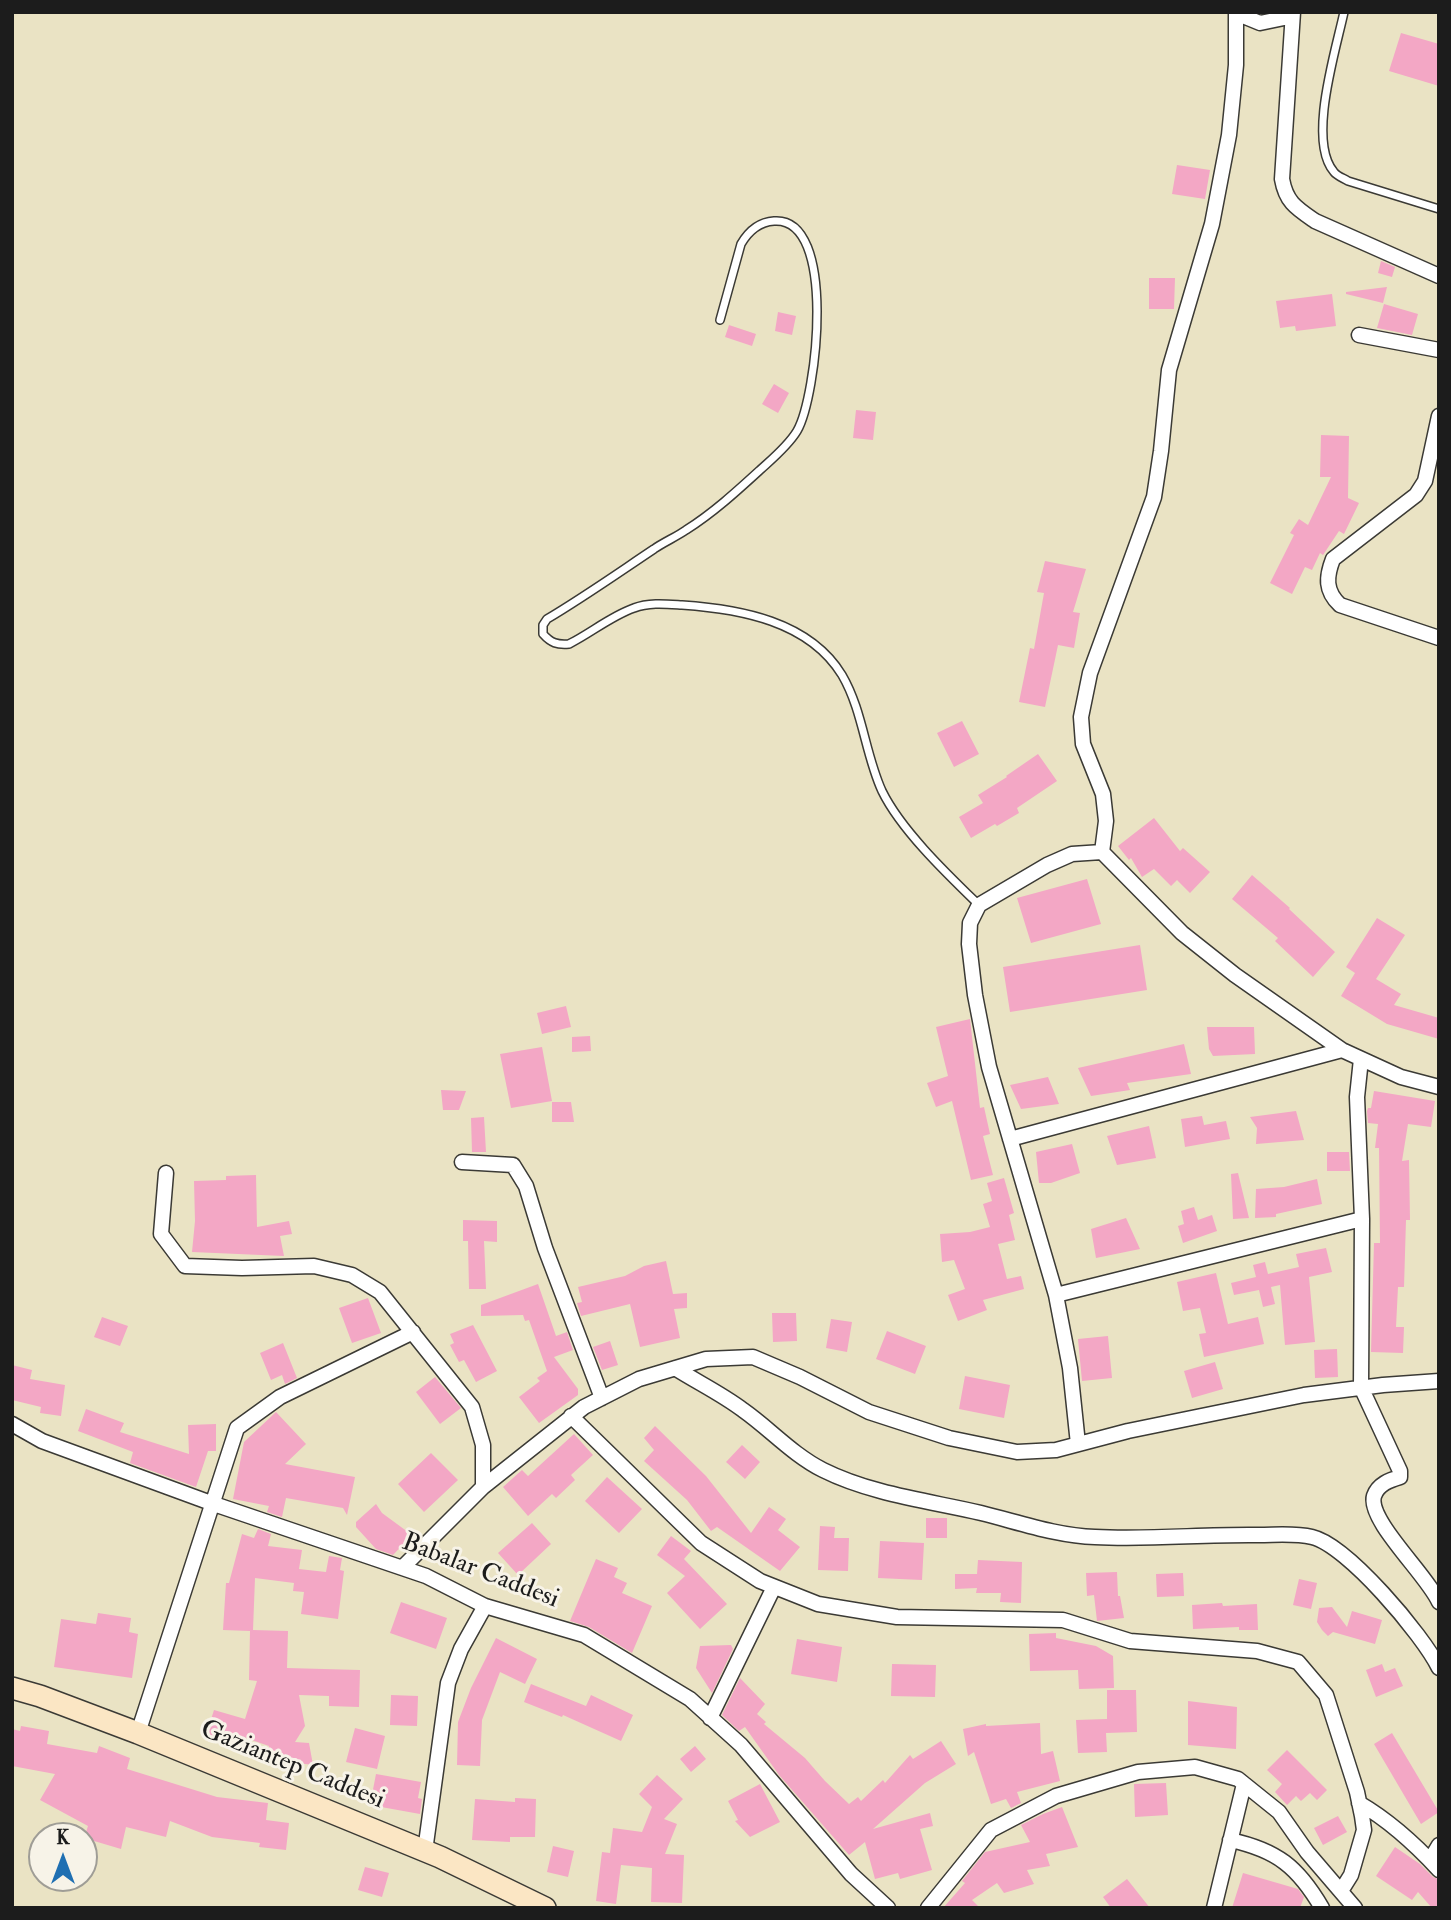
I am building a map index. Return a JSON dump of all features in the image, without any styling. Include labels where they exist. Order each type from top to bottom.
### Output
[{"type":"main road","name":"Gaziantep Caddesi","points":[[12,1688],[138,1733],[425,1851],[544,1908]]},
{"type":"street","points":[[1102,852],[1106,821],[1103,794],[1083,744],[1081,718],[1090,673],[1154,497],[1169,370],[1212,224],[1229,135],[1236,65],[1237,13],[1260,23],[1284,18],[1286,12]]},
{"type":"street","points":[[1293,12],[1282,178],[1285,195],[1315,221],[1439,276]]},
{"type":"street","points":[[1359,335],[1439,350]]},
{"type":"street","points":[[1439,416],[1425,481],[1416,495],[1333,559],[1327,575],[1327,586],[1340,605],[1439,638]]},
{"type":"street","points":[[1078,1444],[1070,1368],[1056,1295],[989,1067],[975,995],[969,944],[970,923],[979,905],[1047,865],[1072,854],[1102,852]]},
{"type":"street","points":[[1102,852],[1182,933],[1235,975],[1342,1051],[1401,1077],[1439,1087]]},
{"type":"street","points":[[1010,1139],[1342,1051]]},
{"type":"street","points":[[1362,1059],[1357,1097],[1362,1219],[1361,1387],[1400,1471],[1400,1477],[1382,1484],[1374,1497],[1379,1518],[1439,1602]]},
{"type":"street","points":[[462,1162],[513,1165],[526,1186],[545,1248],[601,1398]]},
{"type":"street","points":[[166,1172],[161,1234],[185,1266],[242,1269],[314,1266],[352,1275],[380,1292],[472,1407],[483,1445],[483,1488]]},
{"type":"street","points":[[1056,1295],[1362,1219]]},
{"type":"street","points":[[138,1733],[237,1428],[280,1397],[413,1332]]},
{"type":"street","points":[[402,1568],[483,1488],[584,1407],[639,1379],[706,1359],[753,1357],[869,1412],[949,1438],[1017,1452],[1056,1450],[1128,1431],[1304,1395],[1439,1381]]},
{"type":"street","points":[[675,1368],[744,1410],[796,1453],[822,1470],[864,1486],[1091,1537],[1143,1539],[1229,1534],[1312,1537],[1330,1545],[1347,1558],[1379,1590],[1427,1648],[1439,1668]]},
{"type":"street","points":[[571,1416],[701,1543],[760,1581],[818,1604],[897,1617],[1063,1620],[1130,1641],[1257,1651],[1298,1662],[1326,1695],[1359,1803],[1364,1830],[1352,1875],[1341,1891]]},
{"type":"street","name":"Babalar Caddesi","points":[[12,1424],[42,1441],[211,1503],[426,1576],[485,1606],[584,1635],[690,1699],[741,1745],[851,1874],[888,1908]]},
{"type":"street","points":[[710,1718],[774,1587]]},
{"type":"street","points":[[425,1851],[448,1683],[461,1649],[485,1606]]},
{"type":"street","points":[[928,1908],[991,1830],[1056,1796],[1139,1772],[1195,1767],[1238,1779],[1279,1812],[1307,1852],[1355,1908]]},
{"type":"street","points":[[1214,1908],[1244,1784]]},
{"type":"street","points":[[1359,1803],[1384,1818],[1434,1865],[1439,1845]]},
{"type":"street","points":[[1364,1830],[1384,1818]]},
{"type":"street","points":[[1230,1840],[1254,1845],[1295,1869],[1322,1908]]},
{"type":"lane","points":[[1344,12],[1322,118],[1322,142],[1328,162],[1334,174],[1348,181],[1439,209]]},
{"type":"lane","points":[[720,320],[741,244],[747,234],[757,226],[771,221],[783,221],[793,226],[802,236],[814,273],[817,323],[812,378],[804,414],[796,433],[731,496],[688,529],[595,591],[547,619],[543,625],[543,634],[549,641],[559,645],[569,644],[634,607],[650,604],[743,612],[799,634],[818,648],[842,675],[860,719],[882,790],[894,810],[949,876],[979,905]]},
{"type":"building","points":[[1401,33],[1439,44],[1439,86],[1389,71]]},
{"type":"building","points":[[1177,165],[1210,170],[1205,199],[1172,194]]},
{"type":"building","points":[[1381,261],[1395,267],[1392,277],[1378,273]]},
{"type":"building","points":[[1149,278],[1175,278],[1174,309],[1149,309]]},
{"type":"building","points":[[1387,287],[1383,303],[1346,294],[1346,292]]},
{"type":"building","points":[[1332,294],[1336,326],[1296,331],[1295,326],[1280,328],[1276,301]]},
{"type":"building","points":[[1384,304],[1418,314],[1412,335],[1377,328]]},
{"type":"building","points":[[778,312],[796,316],[792,335],[775,331]]},
{"type":"building","points":[[729,325],[756,334],[752,346],[725,337]]},
{"type":"building","points":[[774,384],[789,393],[778,413],[762,404]]},
{"type":"building","points":[[856,410],[876,412],[873,440],[853,438]]},
{"type":"building","points":[[1321,435],[1349,436],[1348,498],[1359,503],[1344,534],[1339,531],[1323,555],[1320,553],[1312,570],[1305,567],[1292,594],[1270,583],[1294,535],[1290,533],[1299,519],[1308,525],[1331,477],[1320,477]]},
{"type":"building","points":[[1045,561],[1086,569],[1073,612],[1080,613],[1074,648],[1058,645],[1045,707],[1019,702],[1030,648],[1034,649],[1044,593],[1037,592]]},
{"type":"building","points":[[962,721],[979,754],[954,767],[937,733]]},
{"type":"building","points":[[1038,754],[1057,781],[1017,808],[1019,813],[971,838],[959,817],[983,803],[978,795]]},
{"type":"building","points":[[1154,818],[1180,851],[1183,848],[1210,872],[1190,893],[1177,880],[1171,886],[1154,869],[1142,877],[1131,858],[1129,860],[1118,846]]},
{"type":"building","points":[[1252,875],[1335,952],[1313,977],[1275,941],[1278,938],[1232,899]]},
{"type":"building","points":[[1087,879],[1101,924],[1031,943],[1017,898]]},
{"type":"building","points":[[1377,918],[1405,935],[1376,979],[1401,994],[1394,1005],[1439,1018],[1439,1039],[1387,1024],[1341,996],[1355,973],[1346,967]]},
{"type":"building","points":[[1140,945],[1147,990],[1010,1012],[1003,967]]},
{"type":"building","points":[[566,1006],[571,1027],[542,1034],[537,1013]]},
{"type":"building","points":[[970,1019],[980,1108],[984,1107],[990,1134],[983,1136],[993,1175],[971,1180],[952,1101],[936,1107],[927,1083],[948,1076],[936,1027]]},
{"type":"building","points":[[1207,1027],[1254,1027],[1255,1054],[1213,1056],[1209,1049]]},
{"type":"building","points":[[590,1036],[591,1051],[572,1052],[572,1037]]},
{"type":"building","points":[[1184,1044],[1191,1074],[1127,1083],[1130,1090],[1091,1096],[1078,1068]]},
{"type":"building","points":[[542,1047],[552,1101],[511,1108],[500,1054]]},
{"type":"building","points":[[1048,1077],[1059,1104],[1021,1109],[1010,1085]]},
{"type":"building","points":[[441,1090],[466,1091],[459,1110],[443,1110]]},
{"type":"building","points":[[1374,1091],[1435,1101],[1431,1127],[1408,1124],[1402,1161],[1409,1160],[1410,1220],[1406,1220],[1404,1287],[1398,1287],[1396,1327],[1404,1327],[1403,1353],[1371,1352],[1374,1243],[1380,1243],[1379,1148],[1375,1148],[1378,1124],[1368,1123],[1367,1111],[1371,1108]]},
{"type":"building","points":[[552,1102],[571,1102],[574,1122],[552,1122]]},
{"type":"building","points":[[1296,1111],[1304,1140],[1256,1144],[1257,1128],[1250,1117]]},
{"type":"building","points":[[1202,1116],[1204,1125],[1226,1121],[1230,1139],[1185,1147],[1181,1119]]},
{"type":"building","points":[[484,1117],[486,1152],[472,1152],[471,1118]]},
{"type":"building","points":[[1149,1126],[1156,1158],[1117,1165],[1107,1136]]},
{"type":"building","points":[[1072,1144],[1080,1173],[1051,1183],[1039,1183],[1036,1152]]},
{"type":"building","points":[[1327,1152],[1349,1152],[1350,1171],[1327,1171]]},
{"type":"building","points":[[1238,1173],[1249,1218],[1233,1219],[1231,1174]]},
{"type":"building","points":[[256,1175],[257,1227],[289,1221],[292,1234],[280,1236],[284,1256],[192,1252],[195,1221],[194,1181]]},
{"type":"building","points":[[1004,1178],[1014,1213],[1009,1215],[1015,1240],[998,1244],[1007,1279],[1021,1276],[1024,1289],[983,1300],[987,1310],[958,1321],[948,1295],[965,1289],[954,1260],[942,1262],[940,1234],[970,1232],[990,1227],[983,1204],[992,1201],[987,1183]]},
{"type":"building","points":[[1317,1179],[1322,1204],[1276,1214],[1276,1217],[1255,1218],[1256,1189],[1284,1187]]},
{"type":"building","points":[[1194,1207],[1198,1220],[1212,1215],[1217,1231],[1183,1243],[1178,1226],[1184,1224],[1181,1211]]},
{"type":"building","points":[[1126,1218],[1140,1249],[1096,1258],[1091,1229]]},
{"type":"building","points":[[463,1220],[497,1221],[497,1242],[484,1241],[486,1289],[469,1289],[468,1241],[463,1241]]},
{"type":"building","points":[[1326,1248],[1332,1272],[1309,1277],[1315,1342],[1285,1345],[1280,1285],[1271,1287],[1275,1304],[1263,1307],[1259,1290],[1234,1295],[1231,1283],[1256,1277],[1253,1265],[1265,1262],[1268,1274],[1299,1267],[1296,1254]]},
{"type":"building","points":[[666,1261],[673,1294],[687,1293],[687,1308],[674,1309],[680,1338],[640,1347],[630,1304],[581,1316],[577,1303],[582,1302],[578,1287],[625,1276],[644,1266]]},
{"type":"building","points":[[1216,1273],[1228,1324],[1258,1317],[1264,1344],[1204,1357],[1199,1334],[1206,1333],[1200,1308],[1183,1311],[1177,1282]]},
{"type":"building","points":[[538,1284],[556,1336],[567,1332],[573,1350],[554,1357],[578,1389],[578,1395],[539,1423],[519,1397],[540,1381],[537,1378],[547,1371],[529,1320],[525,1321],[523,1315],[481,1316],[481,1305]]},
{"type":"building","points":[[368,1298],[381,1333],[352,1343],[339,1308]]},
{"type":"building","points":[[772,1313],[796,1313],[797,1341],[773,1342]]},
{"type":"building","points":[[102,1317],[128,1326],[120,1346],[94,1337]]},
{"type":"building","points":[[831,1319],[852,1322],[847,1352],[826,1348]]},
{"type":"building","points":[[473,1325],[497,1371],[476,1382],[464,1360],[459,1362],[450,1345],[454,1343],[450,1334]]},
{"type":"building","points":[[887,1331],[926,1346],[915,1374],[876,1359]]},
{"type":"building","points":[[1108,1336],[1112,1378],[1082,1381],[1078,1339]]},
{"type":"building","points":[[610,1341],[618,1365],[602,1370],[593,1347]]},
{"type":"building","points":[[283,1343],[297,1378],[285,1384],[282,1375],[271,1380],[260,1353]]},
{"type":"building","points":[[1337,1349],[1338,1377],[1315,1378],[1314,1350]]},
{"type":"building","points":[[1215,1362],[1223,1389],[1192,1398],[1184,1371]]},
{"type":"building","points":[[12,1365],[32,1370],[30,1379],[65,1385],[61,1416],[40,1413],[41,1407],[12,1400]]},
{"type":"building","points":[[965,1376],[1010,1385],[1004,1418],[959,1409]]},
{"type":"building","points":[[435,1377],[461,1408],[440,1424],[416,1392]]},
{"type":"building","points":[[86,1409],[124,1423],[120,1432],[189,1454],[188,1425],[216,1424],[216,1451],[208,1451],[196,1487],[130,1463],[133,1452],[78,1431]]},
{"type":"building","points":[[276,1412],[306,1444],[285,1464],[355,1477],[347,1515],[343,1508],[286,1498],[282,1517],[267,1512],[269,1506],[233,1499],[244,1442]]},
{"type":"building","points":[[655,1426],[706,1476],[751,1533],[769,1507],[786,1519],[778,1530],[800,1547],[780,1571],[717,1527],[711,1531],[687,1500],[644,1461],[654,1450],[644,1438]]},
{"type":"building","points":[[574,1434],[593,1455],[571,1475],[575,1480],[556,1498],[552,1494],[528,1516],[503,1487],[522,1470],[528,1476]]},
{"type":"building","points":[[742,1445],[760,1462],[745,1479],[726,1462]]},
{"type":"building","points":[[431,1453],[458,1480],[424,1512],[398,1484]]},
{"type":"building","points":[[607,1477],[642,1509],[619,1533],[585,1501]]},
{"type":"building","points":[[376,1504],[382,1513],[412,1535],[393,1555],[376,1549],[356,1527],[356,1522]]},
{"type":"building","points":[[926,1518],[947,1518],[947,1538],[926,1538]]},
{"type":"building","points":[[532,1523],[551,1544],[518,1575],[498,1553]]},
{"type":"building","points":[[820,1526],[835,1527],[834,1538],[849,1538],[848,1571],[818,1570]]},
{"type":"building","points":[[258,1529],[271,1534],[268,1546],[302,1550],[299,1569],[326,1572],[329,1556],[342,1558],[340,1570],[344,1571],[338,1619],[301,1614],[304,1592],[293,1591],[294,1583],[255,1578],[253,1630],[288,1631],[287,1668],[360,1670],[359,1707],[329,1706],[329,1696],[299,1695],[305,1726],[295,1742],[309,1743],[313,1765],[267,1759],[269,1746],[240,1736],[237,1745],[206,1735],[214,1710],[245,1719],[257,1681],[249,1680],[250,1631],[223,1630],[226,1583],[229,1583],[242,1534],[254,1538]]},
{"type":"building","points":[[671,1536],[691,1551],[684,1559],[727,1604],[700,1629],[667,1593],[685,1576],[657,1555]]},
{"type":"building","points":[[880,1541],[924,1543],[922,1580],[878,1578]]},
{"type":"building","points":[[596,1559],[618,1568],[614,1577],[627,1583],[622,1593],[652,1606],[632,1653],[589,1627],[570,1621]]},
{"type":"building","points":[[978,1560],[1022,1562],[1021,1603],[1000,1602],[1001,1593],[976,1593],[977,1588],[955,1589],[955,1574],[977,1574]]},
{"type":"building","points":[[1117,1572],[1118,1596],[1124,1618],[1097,1621],[1094,1595],[1087,1596],[1086,1573]]},
{"type":"building","points":[[1183,1573],[1184,1596],[1157,1597],[1156,1574]]},
{"type":"building","points":[[1299,1579],[1317,1583],[1311,1609],[1293,1605]]},
{"type":"building","points":[[401,1602],[447,1618],[436,1649],[390,1633]]},
{"type":"building","points":[[1222,1603],[1223,1606],[1257,1604],[1258,1630],[1239,1630],[1239,1627],[1193,1629],[1192,1605]]},
{"type":"building","points":[[1332,1607],[1347,1627],[1352,1611],[1382,1620],[1375,1644],[1333,1632],[1328,1636],[1317,1622],[1319,1608]]},
{"type":"building","points":[[98,1613],[131,1618],[129,1632],[138,1634],[132,1678],[54,1667],[61,1619],[96,1624]]},
{"type":"building","points":[[1056,1633],[1056,1638],[1096,1646],[1113,1656],[1114,1688],[1079,1689],[1078,1670],[1030,1671],[1029,1634]]},
{"type":"building","points":[[496,1638],[537,1659],[525,1684],[500,1672],[482,1720],[480,1766],[457,1765],[458,1722],[471,1688]]},
{"type":"building","points":[[797,1639],[842,1647],[837,1682],[791,1674]]},
{"type":"building","points":[[731,1645],[733,1649],[712,1693],[696,1668],[700,1646]]},
{"type":"building","points":[[892,1664],[936,1665],[935,1697],[891,1696]]},
{"type":"building","points":[[1382,1664],[1385,1672],[1395,1668],[1403,1686],[1376,1697],[1366,1670]]},
{"type":"building","points":[[740,1678],[765,1704],[757,1714],[766,1722],[764,1724],[805,1758],[849,1804],[858,1797],[861,1801],[883,1780],[885,1783],[910,1755],[913,1759],[941,1741],[956,1764],[925,1783],[873,1829],[930,1813],[933,1826],[920,1829],[932,1870],[900,1879],[898,1873],[875,1879],[865,1842],[849,1855],[779,1775],[745,1727],[739,1731],[722,1715]]},
{"type":"building","points":[[531,1684],[586,1706],[591,1695],[633,1715],[621,1741],[563,1715],[562,1717],[524,1702]]},
{"type":"building","points":[[1107,1690],[1136,1690],[1137,1732],[1106,1733],[1107,1752],[1078,1753],[1076,1720],[1107,1719]]},
{"type":"building","points":[[391,1695],[418,1696],[417,1726],[390,1725]]},
{"type":"building","points":[[1188,1701],[1237,1707],[1236,1749],[1188,1745]]},
{"type":"building","points":[[1040,1723],[1041,1754],[1053,1751],[1060,1781],[1017,1792],[1021,1803],[1011,1808],[1006,1799],[991,1804],[974,1752],[968,1756],[963,1729],[986,1724]]},
{"type":"building","points":[[21,1726],[49,1731],[47,1744],[97,1753],[99,1746],[130,1758],[127,1769],[217,1797],[268,1803],[266,1820],[289,1823],[286,1850],[259,1847],[260,1843],[212,1837],[170,1821],[166,1837],[126,1827],[121,1849],[98,1842],[98,1822],[81,1822],[40,1800],[55,1774],[12,1766],[12,1729],[20,1731]]},
{"type":"building","points":[[355,1728],[385,1736],[377,1769],[346,1762]]},
{"type":"building","points":[[1392,1733],[1439,1812],[1421,1824],[1374,1744]]},
{"type":"building","points":[[695,1746],[706,1759],[691,1772],[680,1759]]},
{"type":"building","points":[[1287,1750],[1327,1790],[1317,1800],[1310,1793],[1301,1801],[1296,1796],[1287,1805],[1275,1792],[1282,1784],[1267,1770]]},
{"type":"building","points":[[376,1774],[421,1782],[418,1798],[422,1799],[420,1814],[370,1805]]},
{"type":"building","points":[[657,1775],[683,1799],[664,1819],[677,1824],[665,1854],[684,1855],[682,1903],[651,1902],[652,1868],[621,1865],[616,1904],[596,1901],[602,1852],[610,1853],[613,1828],[642,1832],[652,1807],[639,1794]]},
{"type":"building","points":[[1166,1783],[1168,1815],[1135,1817],[1134,1784]]},
{"type":"building","points":[[760,1784],[780,1822],[750,1837],[735,1821],[738,1820],[728,1801]]},
{"type":"building","points":[[515,1798],[536,1799],[535,1837],[510,1837],[510,1842],[472,1840],[475,1799],[515,1802]]},
{"type":"building","points":[[1062,1807],[1078,1847],[1046,1854],[1050,1866],[1027,1870],[1034,1884],[1004,1893],[997,1883],[972,1900],[980,1908],[943,1908],[965,1883],[962,1881],[985,1852],[1030,1842],[1021,1825]]},
{"type":"building","points":[[1338,1816],[1347,1832],[1323,1845],[1314,1828]]},
{"type":"building","points":[[553,1846],[574,1851],[568,1877],[547,1872]]},
{"type":"building","points":[[1395,1847],[1439,1879],[1439,1908],[1432,1908],[1418,1892],[1412,1900],[1376,1876]]},
{"type":"building","points":[[365,1867],[389,1873],[382,1897],[358,1890]]},
{"type":"building","points":[[1243,1873],[1298,1889],[1304,1897],[1300,1908],[1232,1908]]},
{"type":"building","points":[[1127,1879],[1150,1908],[1111,1908],[1103,1897]]}]
